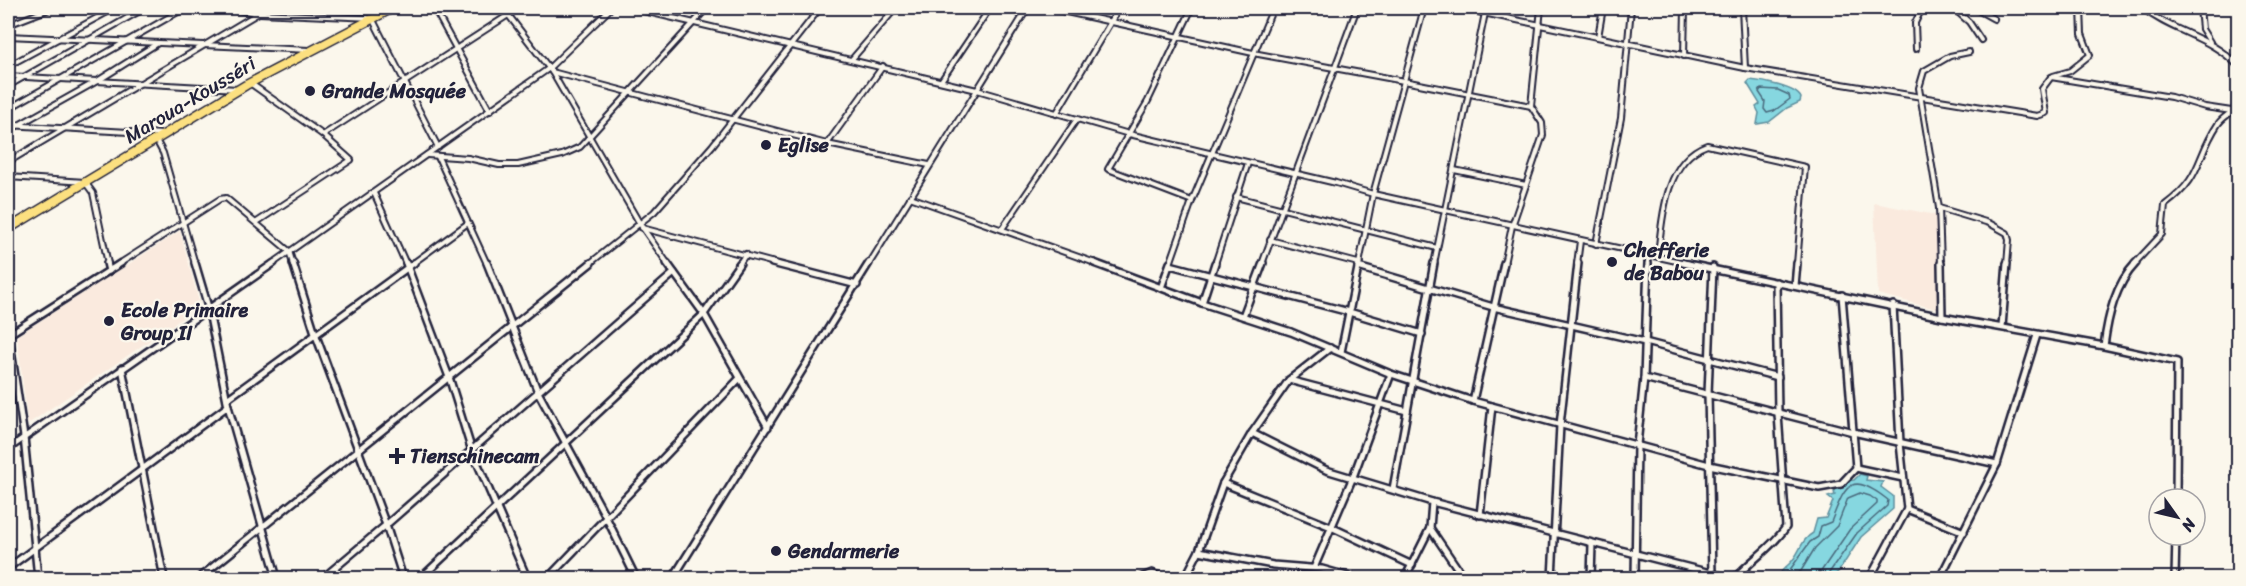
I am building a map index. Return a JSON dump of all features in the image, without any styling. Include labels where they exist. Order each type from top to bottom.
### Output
[{"type":"highway","name":"Maroua-Kousséri","points":[[8,229],[239,89],[309,50],[393,8]]},
{"type":"street","points":[[8,25],[52,8]]},
{"type":"street","points":[[8,66],[115,8]]},
{"type":"street","points":[[8,86],[145,8]]},
{"type":"street","points":[[8,109],[185,8]]},
{"type":"street","points":[[217,8],[259,13],[372,18],[438,147]]},
{"type":"street","points":[[8,162],[267,8]]},
{"type":"street","points":[[434,8],[490,111]]},
{"type":"street","points":[[503,8],[550,70],[641,226],[704,314],[768,427]]},
{"type":"street","points":[[323,135],[519,8]]},
{"type":"street","points":[[8,448],[550,70],[611,8]]},
{"type":"street","points":[[631,8],[791,47],[883,66],[977,90],[1129,134],[1512,226],[1942,317],[2104,346],[2177,362],[2176,487]]},
{"type":"street","points":[[427,155],[468,158],[499,165],[535,163],[572,151],[591,137],[707,8]]},
{"type":"street","points":[[199,579],[512,326],[641,226],[733,118],[820,8]]},
{"type":"street","points":[[852,59],[896,8]]},
{"type":"street","points":[[940,81],[990,8]]},
{"type":"street","points":[[1003,8],[1023,15]]},
{"type":"street","points":[[673,579],[1028,8]]},
{"type":"street","points":[[1048,8],[1113,20],[1253,53],[1531,106]]},
{"type":"street","points":[[1056,114],[1119,8]]},
{"type":"street","points":[[1192,8],[1148,101],[1108,170],[1192,201]]},
{"type":"street","points":[[1161,288],[1192,201],[1273,8]]},
{"type":"street","points":[[1243,316],[1294,173],[1357,8]]},
{"type":"street","points":[[1341,352],[1373,194],[1424,8]]},
{"type":"street","points":[[1458,8],[1485,10],[1538,24],[1745,68],[2042,116],[2047,110],[2042,89],[2051,77],[2070,71],[2090,55],[2082,34],[2081,8]]},
{"type":"street","points":[[1473,401],[1512,226],[1544,135],[1542,123],[1531,106],[1541,8]]},
{"type":"street","points":[[1598,37],[1603,8]]},
{"type":"street","points":[[1596,244],[1603,198],[1615,155],[1622,113],[1631,8]]},
{"type":"street","points":[[1684,56],[1685,8]]},
{"type":"street","points":[[1742,8],[1745,68]]},
{"type":"street","points":[[1916,49],[1915,24],[1922,8]]},
{"type":"street","points":[[1953,8],[1969,22],[1981,40]]},
{"type":"street","points":[[1960,8],[1960,16]]},
{"type":"street","points":[[1974,8],[1994,19]]},
{"type":"street","points":[[2142,8],[2167,26],[2210,42],[2231,56],[2238,66]]},
{"type":"street","points":[[2200,8],[2202,29],[2210,42]]},
{"type":"street","points":[[1393,489],[1437,248],[1485,10]]},
{"type":"street","points":[[8,36],[309,50]]},
{"type":"street","points":[[8,131],[99,80],[158,43]]},
{"type":"street","points":[[1942,317],[1939,208],[1920,96],[1920,81],[1924,70],[1950,56],[1969,52]]},
{"type":"street","points":[[827,144],[883,66]]},
{"type":"street","points":[[550,70],[827,144],[929,165]]},
{"type":"street","points":[[8,76],[239,89]]},
{"type":"street","points":[[2051,77],[2237,111]]},
{"type":"street","points":[[250,83],[323,135],[350,158],[351,162],[257,222]]},
{"type":"street","points":[[2237,111],[2238,100]]},
{"type":"street","points":[[2104,346],[2109,318],[2124,275],[2162,234],[2165,205],[2191,183],[2199,170],[2206,145],[2218,124],[2237,111]]},
{"type":"street","points":[[1002,229],[1077,119]]},
{"type":"street","points":[[8,125],[165,135]]},
{"type":"street","points":[[156,140],[163,153],[208,307],[228,406],[277,579]]},
{"type":"street","points":[[1658,256],[1662,214],[1669,188],[1688,155],[1707,145],[1805,167],[1794,286]]},
{"type":"street","points":[[438,157],[491,272],[538,392],[606,517],[636,579]]},
{"type":"street","points":[[1202,303],[1248,163]]},
{"type":"street","points":[[1454,170],[1526,185]]},
{"type":"street","points":[[8,177],[84,182],[93,193],[109,271]]},
{"type":"street","points":[[374,193],[408,268],[449,377],[471,448],[527,579]]},
{"type":"street","points":[[910,197],[1341,352],[1391,374],[1473,401],[1709,465],[1830,489],[1847,482],[1856,468],[1842,295]]},
{"type":"street","points":[[1236,197],[1437,248]]},
{"type":"street","points":[[38,579],[24,437],[8,333],[224,198],[290,250],[315,333],[360,450],[403,579]]},
{"type":"street","points":[[1939,208],[1989,223],[2007,233],[2009,240],[2002,327]]},
{"type":"street","points":[[227,399],[468,223]]},
{"type":"street","points":[[641,226],[857,285]]},
{"type":"street","points":[[1270,240],[1358,265],[1430,290],[1571,326],[1708,357],[1778,377]]},
{"type":"street","points":[[1552,579],[1560,425],[1580,241]]},
{"type":"street","points":[[421,579],[704,314],[746,254]]},
{"type":"street","points":[[1635,579],[1637,445],[1644,378],[1648,255]]},
{"type":"street","points":[[1170,266],[1349,312],[1422,334]]},
{"type":"street","points":[[1712,574],[1707,394],[1713,267]]},
{"type":"street","points":[[323,579],[674,273]]},
{"type":"street","points":[[1251,432],[1326,470],[1480,515],[1732,579],[1751,560],[1776,542],[1786,527],[1778,414],[1776,282]]},
{"type":"street","points":[[1870,579],[1907,509],[1900,442],[1893,305]]},
{"type":"street","points":[[1940,579],[1997,464],[2037,335]]},
{"type":"street","points":[[1185,579],[1199,551],[1223,483],[1251,432],[1289,380],[1330,348]]},
{"type":"street","points":[[122,368],[164,579]]},
{"type":"street","points":[[1314,568],[1353,477],[1391,374]]},
{"type":"street","points":[[548,579],[739,378]]},
{"type":"street","points":[[1644,378],[1778,414],[1997,464]]},
{"type":"street","points":[[1289,380],[1407,411]]},
{"type":"street","points":[[8,568],[228,406]]},
{"type":"street","points":[[1480,515],[1492,406]]},
{"type":"street","points":[[1856,468],[1903,478]]},
{"type":"street","points":[[1223,483],[1331,527],[1412,565]]},
{"type":"street","points":[[1405,579],[1430,528],[1432,502]]},
{"type":"street","points":[[1907,509],[1964,532]]},
{"type":"street","points":[[1430,528],[1464,579]]},
{"type":"street","points":[[1592,544],[1592,579]]},
{"type":"street","points":[[2175,579],[2176,547]]},
{"type":"street","points":[[1199,551],[1274,565],[1314,568],[1354,579]]},
{"type":"street","points":[[1140,579],[1152,573],[1163,579]]},
{"type":"shaded area","points":[[1874,203],[1936,215],[1940,310],[1878,294]]},
{"type":"shaded area","name":"Ecole Primaire Group II","points":[[180,231],[200,306],[28,424],[17,336]]},
{"type":"water","points":[[1750,80],[1770,83],[1793,91],[1801,98],[1800,102],[1787,108],[1769,122],[1757,124],[1759,113],[1756,107],[1760,104],[1747,83]]},
{"type":"water","points":[[1860,474],[1867,476],[1866,480],[1883,482],[1881,487],[1893,496],[1893,509],[1861,537],[1839,571],[1831,578],[1777,578],[1793,560],[1805,540],[1813,533],[1817,519],[1826,518],[1833,501],[1828,497],[1835,495],[1834,492],[1842,481],[1854,480]]},
{"type":"place","name":"Grande Mosquée","points":[[310,91]]},
{"type":"place","name":"Eglise","points":[[766,145]]},
{"type":"place","name":"Chefferie de Babou","points":[[1612,262]]},
{"type":"place","name":"Ecole Primaire Group II","points":[[109,321]]},
{"type":"place","name":"Tienschinecam","points":[[397,456]]},
{"type":"place","name":"Gendarmerie","points":[[776,551]]}]
